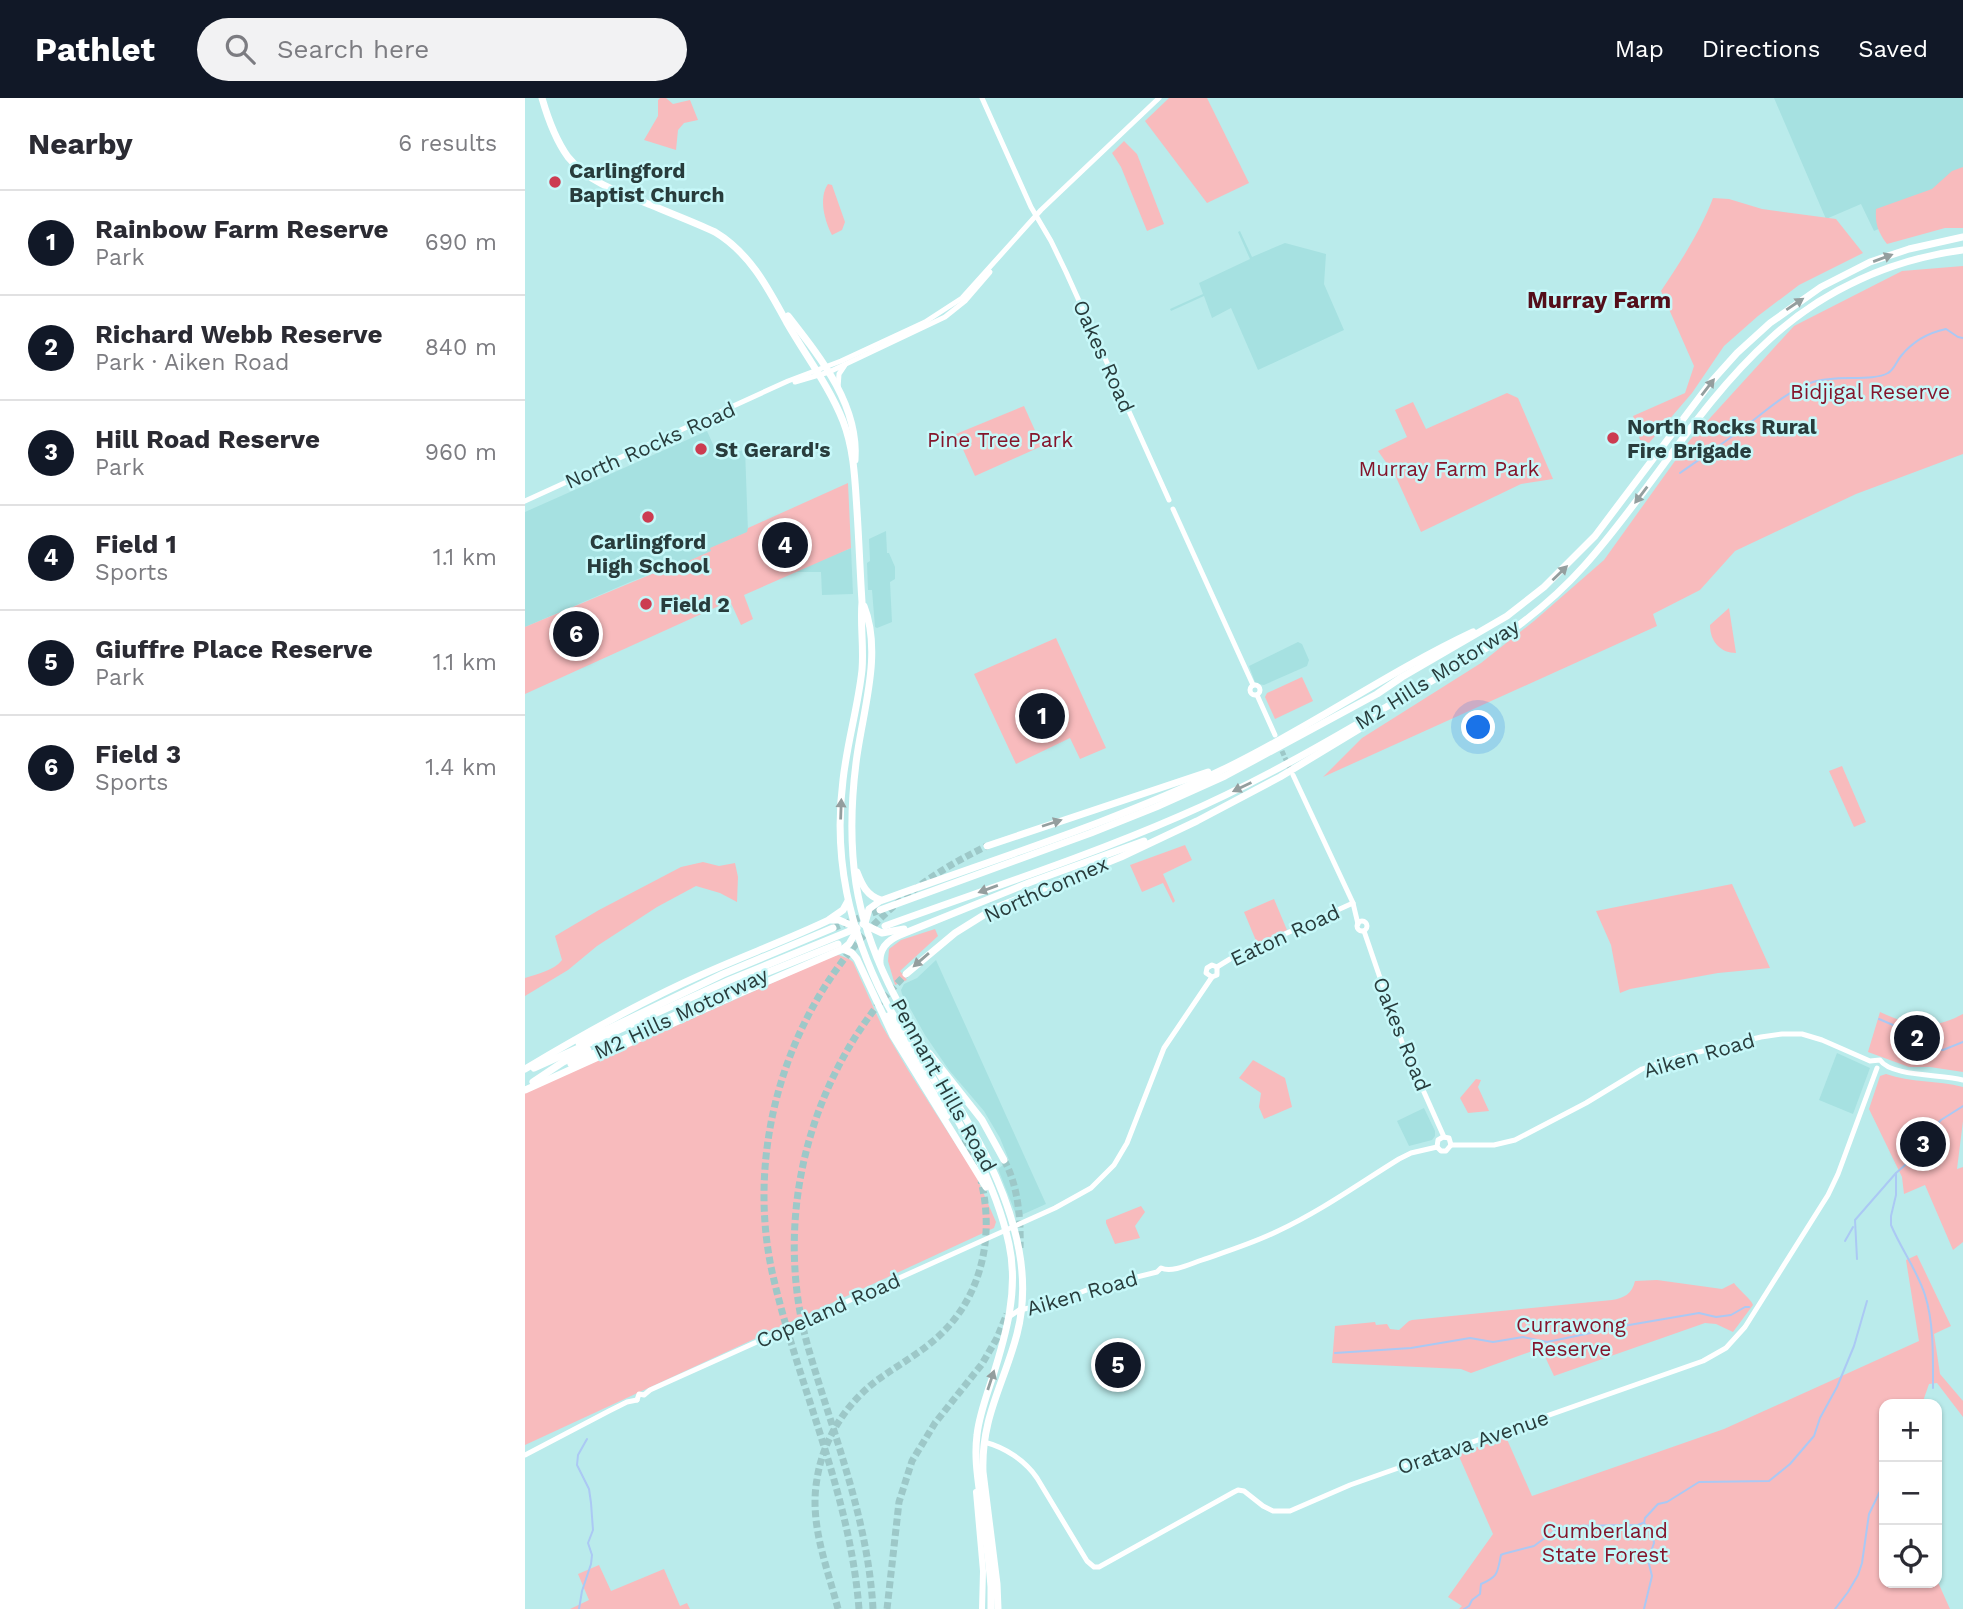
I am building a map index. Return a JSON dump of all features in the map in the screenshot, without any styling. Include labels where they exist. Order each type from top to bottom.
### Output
[{"type":"highway","name":"Pennant Hills Road","points":[[542,98],[561,146],[582,171],[609,188],[715,232],[727,239],[753,265],[818,373],[843,422],[855,471]]},
{"type":"highway","name":"M2 Hills Motorway","points":[[880,910],[1091,833],[1225,776],[1366,700],[1507,616],[1559,574],[1595,536],[1723,369],[1770,323],[1802,299],[1851,271],[1920,246],[1963,237]]},
{"type":"highway","name":"M2 Hills Motorway","points":[[885,926],[1089,853],[1182,816],[1301,756],[1459,665],[1500,639],[1554,596],[1585,564],[1710,405],[1747,362],[1778,332],[1805,311],[1853,283],[1888,268],[1963,250]]},
{"type":"highway","name":"Pennant Hills Road","points":[[777,303],[838,389],[852,426],[856,448],[863,655],[841,803],[840,844],[848,905],[858,928],[870,941],[890,989],[915,1036],[984,1152],[1003,1196],[1009,1228],[1013,1280],[1009,1317],[977,1434],[976,1458],[990,1576],[991,1609]]},
{"type":"highway","name":"Pennant Hills Road","points":[[862,602],[867,614],[870,639],[870,676],[852,802],[853,862],[860,906],[858,928],[864,964],[966,1135],[1009,1228],[1021,1265],[1021,1309],[1014,1344],[988,1416],[984,1442],[983,1472],[997,1586],[997,1609]]},
{"type":"highway","name":"M2 Hills Motorway","points":[[1267,747],[1431,653],[1507,616]]},
{"type":"highway","points":[[863,655],[870,639]]},
{"type":"highway","points":[[880,967],[880,954],[890,940],[1031,882],[1198,821],[1280,777],[1444,678],[1459,665]]},
{"type":"highway","points":[[987,846],[1212,771],[1267,747]]},
{"type":"highway","points":[[525,1088],[841,947],[858,928],[869,909],[881,900],[1157,799],[1267,747]]},
{"type":"highway","name":"NorthConnex","points":[[906,974],[955,933],[995,908],[1121,857],[1198,821]]},
{"type":"highway","points":[[853,862],[866,890],[881,900]]},
{"type":"highway","points":[[823,923],[848,905]]},
{"type":"highway","points":[[525,1070],[620,1015],[684,983],[829,920],[839,920],[858,928],[885,933],[926,925]]},
{"type":"highway","name":"M2 Hills Motorway","points":[[525,1070],[700,984],[832,928]]},
{"type":"highway","points":[[525,1070],[770,963],[858,928]]},
{"type":"highway","name":"M2 Hills Motorway","points":[[525,1088],[733,988],[841,947]]},
{"type":"highway","points":[[841,947],[864,964],[889,1017],[947,1116]]},
{"type":"highway","points":[[864,964],[875,999],[898,1044],[1000,1213]]},
{"type":"highway","points":[[533,1082],[563,1062],[688,999]]},
{"type":"highway","points":[[875,999],[889,1017]]},
{"type":"highway","points":[[915,1036],[982,1120],[1004,1160]]},
{"type":"main road","name":"Oakes Road","points":[[982,98],[1036,215],[1066,272],[1169,500],[1175,502],[1173,509],[1253,685],[1250,688],[1251,693],[1257,695],[1275,735]]},
{"type":"main road","name":"North Rocks Road","points":[[827,370],[925,323],[962,298],[1036,215],[1159,98]]},
{"type":"main road","name":"North Rocks Road","points":[[525,501],[775,388],[848,363],[951,313],[965,301],[1004,251]]},
{"type":"main road","points":[[838,389],[839,374],[848,363]]},
{"type":"main road","points":[[1293,775],[1353,905]]},
{"type":"main road","name":"Oakes Road","points":[[1353,905],[1361,923],[1359,930],[1364,930],[1403,1045],[1444,1137]]},
{"type":"main road","name":"Eaton Road","points":[[1217,967],[1353,905]]},
{"type":"main road","points":[[1009,1228],[1055,1208],[1091,1188],[1114,1165],[1131,1136],[1164,1048],[1212,977],[1218,973],[1217,967],[1212,965],[1207,968],[1206,973],[1212,977]]},
{"type":"main road","name":"Aiken Road","points":[[1451,1145],[1494,1145],[1511,1141],[1586,1103],[1642,1069],[1678,1057],[1761,1037],[1790,1033],[1808,1035],[1878,1065],[1903,1072],[1942,1075],[1963,1080]]},
{"type":"main road","name":"Oratava Avenue","points":[[984,1442],[1010,1454],[1033,1471],[1087,1561],[1094,1567],[1099,1567],[1234,1492],[1244,1491],[1273,1511],[1290,1511],[1350,1485],[1703,1361],[1726,1348],[1745,1327],[1828,1195],[1878,1065]]},
{"type":"main road","points":[[1444,1137],[1450,1140],[1451,1145],[1448,1150],[1443,1151],[1437,1147],[1438,1140],[1444,1137]]},
{"type":"main road","name":"Aiken Road","points":[[1009,1317],[1021,1309],[1050,1304],[1091,1288],[1162,1274],[1247,1244],[1304,1218],[1399,1159],[1411,1153],[1437,1147]]},
{"type":"main road","name":"Copeland Road","points":[[525,1455],[627,1402],[644,1401],[644,1395],[650,1390],[1009,1228]]},
{"type":"main road","points":[[976,1458],[974,1469],[984,1575],[982,1609]]},
{"type":"shaded area","points":[[1774,98],[1963,98],[1963,191],[1874,231],[1861,204],[1826,219]]},
{"type":"shaded area","points":[[1240,231],[1252,257],[1285,243],[1326,254],[1324,284],[1344,330],[1258,370],[1231,308],[1212,318],[1204,296],[1171,311],[1170,309],[1203,294],[1199,283],[1250,259],[1238,232]]},
{"type":"shaded area","points":[[707,431],[720,460],[745,449],[748,532],[673,568],[672,566],[630,582],[525,627],[525,512]]},
{"type":"shaded area","points":[[886,531],[887,553],[895,567],[895,579],[890,582],[892,622],[877,628],[872,590],[868,590],[869,539]]},
{"type":"shaded area","points":[[851,548],[853,594],[822,595],[821,572],[793,572]]},
{"type":"shaded area","points":[[1298,642],[1302,644],[1309,660],[1307,666],[1264,685],[1255,682],[1249,666]]},
{"type":"shaded area","points":[[936,960],[1046,1204],[1017,1217],[998,1169],[1009,1160],[1000,1138],[984,1111],[949,1070],[925,1035],[902,994],[904,984],[917,978]]},
{"type":"shaded area","points":[[1837,1053],[1870,1068],[1853,1114],[1819,1100]]},
{"type":"shaded area","points":[[1424,1108],[1435,1136],[1432,1140],[1409,1146],[1397,1121]]},
{"type":"green space","points":[[660,98],[666,98],[673,104],[690,100],[698,120],[684,123],[678,130],[676,150],[644,140],[658,116]]},
{"type":"green space","points":[[1169,98],[1207,98],[1249,183],[1207,203],[1145,121]]},
{"type":"green space","points":[[1124,141],[1137,154],[1164,224],[1147,231],[1121,167],[1112,153]]},
{"type":"green space","points":[[1963,167],[1963,228],[1945,228],[1887,244],[1878,228],[1876,209],[1932,189],[1952,171]]},
{"type":"green space","points":[[828,184],[832,185],[845,222],[842,230],[832,235],[823,203]]},
{"type":"green space","points":[[1713,198],[1729,199],[1762,209],[1836,219],[1863,253],[1799,285],[1724,346],[1692,393],[1649,443],[1640,440],[1633,416],[1685,393],[1694,366],[1661,291],[1696,234]]},
{"type":"green space","name":"Bidjigal Reserve","points":[[1963,266],[1963,454],[1856,494],[1735,551],[1700,590],[1653,614],[1657,626],[1323,777],[1362,738],[1481,663],[1604,560],[1690,440],[1794,326],[1902,271]]},
{"type":"green space","name":"Murray Farm Park","points":[[1507,393],[1518,398],[1553,479],[1521,484],[1421,532],[1395,475],[1378,451],[1407,437],[1395,410],[1413,402],[1426,429]]},
{"type":"green space","name":"Pine Tree Park","points":[[1024,406],[1042,446],[975,476],[956,434]]},
{"type":"green space","points":[[848,483],[851,548],[744,595],[753,619],[741,625],[730,601],[525,694],[525,627],[671,566],[673,568],[747,532],[748,528]]},
{"type":"green space","points":[[1729,608],[1736,653],[1725,651],[1717,645],[1710,631],[1710,625]]},
{"type":"green space","points":[[1056,638],[1106,748],[1080,759],[1070,738],[1016,764],[974,674]]},
{"type":"green space","points":[[1302,677],[1313,701],[1275,719],[1265,697],[1267,693]]},
{"type":"green space","points":[[1842,766],[1866,822],[1854,827],[1829,771]]},
{"type":"green space","points":[[1185,845],[1192,860],[1163,874],[1175,901],[1173,903],[1163,883],[1142,892],[1130,865]]},
{"type":"green space","points":[[703,862],[719,866],[735,863],[738,877],[737,902],[720,893],[696,886],[657,907],[597,946],[568,970],[525,996],[525,978],[550,969],[562,960],[555,936],[681,867]]},
{"type":"green space","points":[[1732,884],[1770,968],[1718,973],[1620,993],[1611,945],[1596,911]]},
{"type":"green space","points":[[1274,899],[1287,930],[1257,943],[1244,912]]},
{"type":"green space","points":[[935,929],[938,936],[900,971],[907,980],[895,985],[888,961],[889,949],[901,940]]},
{"type":"green space","points":[[839,955],[853,962],[881,1024],[976,1176],[996,1222],[994,1228],[525,1445],[525,1093]]},
{"type":"green space","points":[[1880,1012],[1921,1025],[1941,1023],[1963,1014],[1963,1072],[1909,1067],[1868,1052]]},
{"type":"green space","points":[[1253,1060],[1285,1078],[1292,1107],[1264,1119],[1259,1107],[1261,1093],[1239,1078]]},
{"type":"green space","points":[[1886,1074],[1963,1087],[1963,1121],[1957,1169],[1963,1167],[1963,1242],[1953,1250],[1925,1185],[1904,1194],[1902,1177],[1869,1109],[1880,1076]]},
{"type":"green space","points":[[1476,1079],[1481,1080],[1478,1087],[1489,1111],[1468,1113],[1460,1098]]},
{"type":"green space","points":[[1141,1206],[1145,1212],[1135,1226],[1140,1238],[1115,1244],[1106,1220]]},
{"type":"green space","name":"Cumberland State Forest","points":[[1917,1255],[1951,1326],[1934,1334],[1940,1374],[1963,1401],[1963,1417],[1937,1383],[1929,1384],[1924,1399],[1879,1399],[1879,1588],[1941,1588],[1950,1609],[1459,1609],[1462,1606],[1448,1597],[1493,1534],[1458,1454],[1506,1437],[1532,1496],[1724,1429],[1919,1341],[1906,1260]]},
{"type":"green space","name":"Currawong Reserve","points":[[1657,1280],[1722,1289],[1734,1283],[1753,1305],[1733,1332],[1716,1324],[1705,1323],[1554,1376],[1541,1348],[1471,1373],[1461,1369],[1332,1363],[1335,1326],[1375,1322],[1376,1325],[1387,1324],[1390,1329],[1399,1330],[1412,1320],[1612,1300],[1627,1295],[1635,1281]]},
{"type":"green space","points":[[1131,1348],[1137,1354],[1123,1380],[1125,1386],[1110,1391],[1102,1355]]},
{"type":"green space","points":[[599,1565],[611,1591],[664,1569],[680,1606],[687,1603],[690,1609],[570,1609],[589,1600],[578,1574]]},
{"type":"waterway","points":[[1680,473],[1803,386],[1832,378],[1881,376],[1892,370],[1910,346],[1939,331],[1946,329],[1963,338]]},
{"type":"waterway","points":[[1879,1019],[1907,1031],[1936,1049],[1943,1050],[1963,1042]]},
{"type":"waterway","points":[[1857,1259],[1855,1220],[1896,1173],[1920,1152],[1941,1120],[1963,1106]]},
{"type":"waterway","points":[[1896,1173],[1896,1195],[1891,1225],[1918,1277],[1928,1306],[1933,1388]]},
{"type":"waterway","points":[[1845,1241],[1853,1227]]},
{"type":"waterway","points":[[1644,1523],[1645,1518],[1658,1504],[1667,1502],[1699,1482],[1769,1481],[1790,1464],[1814,1436],[1854,1346],[1867,1301]]},
{"type":"waterway","points":[[1335,1353],[1411,1348],[1470,1338],[1493,1342],[1523,1337],[1547,1342],[1699,1313],[1716,1317],[1731,1315],[1749,1307]]},
{"type":"waterway","points":[[579,1609],[592,1555],[588,1543],[593,1530],[589,1489],[577,1465],[578,1455],[587,1439]]},
{"type":"waterway","points":[[1835,1609],[1858,1575],[1869,1514],[1879,1493]]},
{"type":"waterway","points":[[1464,1609],[1480,1594],[1481,1584],[1496,1573],[1503,1554],[1534,1546],[1557,1529],[1566,1526],[1643,1523]]},
{"type":"waterway","points":[[1644,1609],[1652,1576],[1648,1560],[1654,1543],[1645,1524]]},
{"type":"tunnel","points":[[1279,744],[1292,774]]},
{"type":"tunnel","points":[[859,1609],[854,1566],[835,1482],[773,1276],[765,1223],[765,1170],[772,1117],[787,1065],[808,1016],[836,970],[870,929],[910,893],[947,867],[987,846]]},
{"type":"tunnel","points":[[833,928],[880,910]]},
{"type":"tunnel","points":[[873,1609],[870,1575],[857,1509],[808,1347],[799,1304],[795,1217],[801,1173],[827,1090],[847,1051],[871,1014],[906,974]]},
{"type":"tunnel","points":[[961,1141],[976,1167]]},
{"type":"tunnel","points":[[1004,1160],[1013,1180],[1018,1202],[1020,1248]]},
{"type":"tunnel","points":[[838,1609],[820,1545],[815,1512],[817,1479],[824,1451],[837,1424],[855,1401],[876,1381],[937,1338],[958,1315],[968,1298],[977,1279],[985,1241],[985,1201],[981,1181]]},
{"type":"tunnel","points":[[887,1609],[899,1502],[912,1461],[935,1423],[982,1364],[1007,1314]]},
{"type":"place","name":"Carlingford Baptist Church","points":[[555,182]]},
{"type":"place","name":"North Rocks Rural Fire Brigade","points":[[1613,438]]},
{"type":"place","name":"St Gerard's","points":[[701,449]]},
{"type":"place","name":"Carlingford High School","points":[[648,517]]},
{"type":"place","name":"Field 1","points":[[785,545]]},
{"type":"place","name":"Field 2","points":[[646,604]]},
{"type":"place","name":"Field 3","points":[[576,634]]},
{"type":"place","name":"Rainbow Farm Reserve","points":[[1042,716]]},
{"type":"place","name":"Richard Webb Reserve","points":[[1917,1038]]},
{"type":"place","name":"Hill Road Reserve","points":[[1923,1144]]},
{"type":"place","name":"Giuffre Place Reserve","points":[[1118,1365]]},
{"type":"district","name":"Murray Farm","points":[[1599,300]]}]
